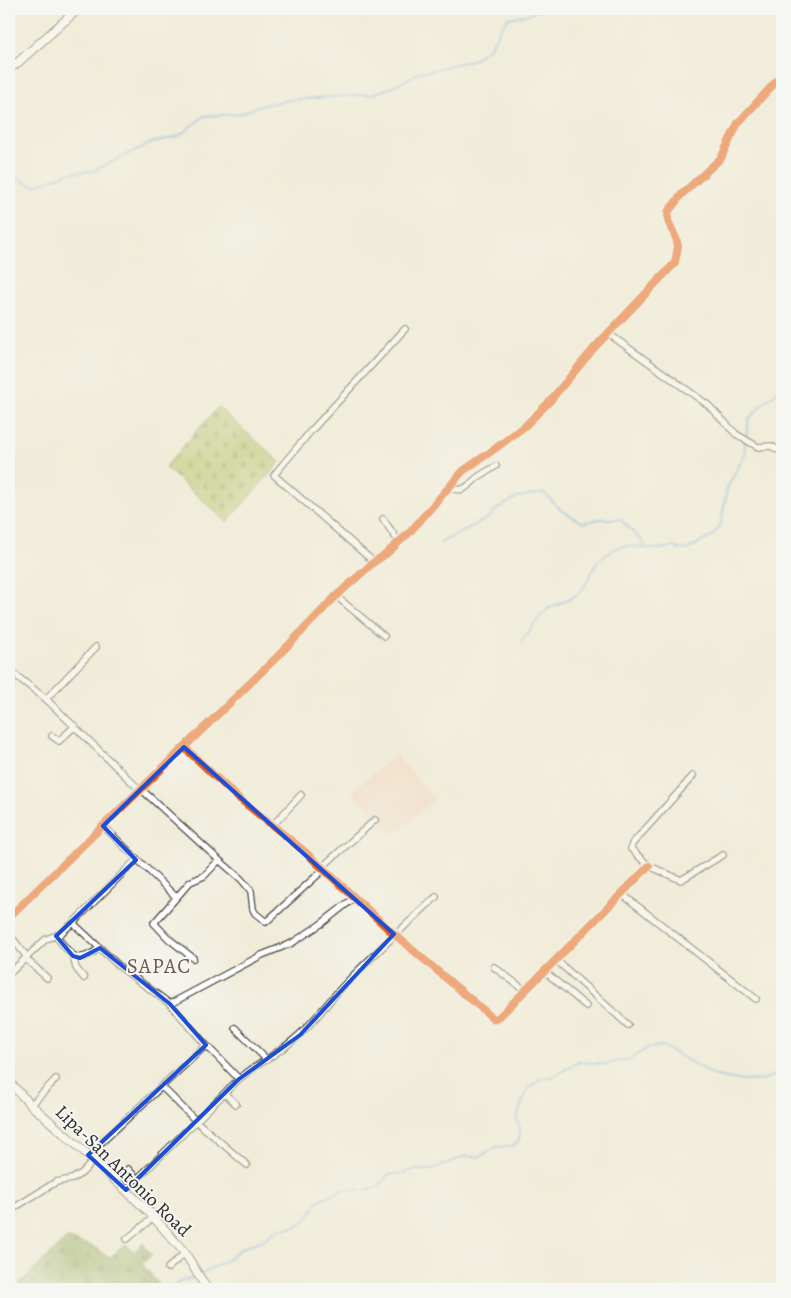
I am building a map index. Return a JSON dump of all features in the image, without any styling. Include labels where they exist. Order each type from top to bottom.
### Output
[{"type":"main road","points":[[9,66],[15,65],[78,9]]},
{"type":"main road","name":"Lipa-San Antonio Road","points":[[9,1082],[31,1105],[154,1217],[185,1253],[208,1289]]},
{"type":"street","points":[[9,917],[278,657],[336,596],[399,542],[463,471],[526,425],[549,402],[675,263],[678,246],[666,215],[671,207],[722,158],[738,123],[782,75]]},
{"type":"street","points":[[374,562],[274,475],[310,432],[405,329]]},
{"type":"street","points":[[609,334],[708,405],[732,431],[745,440],[758,447],[772,446],[782,452]]},
{"type":"street","points":[[448,487],[455,490],[465,488],[496,466]]},
{"type":"street","points":[[382,520],[399,542]]},
{"type":"street","points":[[336,596],[384,636]]},
{"type":"street","points":[[46,699],[96,647]]},
{"type":"street","points":[[9,670],[46,699],[140,789],[241,879],[251,891],[255,913],[266,922],[375,820]]},
{"type":"street","points":[[52,736],[59,741],[74,726]]},
{"type":"street","points":[[184,747],[236,796],[274,825],[394,934],[494,1019],[498,1018],[526,991],[649,866]]},
{"type":"street","points":[[693,776],[632,844],[633,852],[649,866],[681,880],[723,855]]},
{"type":"street","points":[[274,825],[301,795]]},
{"type":"street","points":[[102,826],[176,897]]},
{"type":"street","points":[[9,974],[46,939],[56,936],[73,923],[136,860]]},
{"type":"street","points":[[193,958],[169,939],[154,923],[190,882],[204,876],[219,860]]},
{"type":"street","points":[[622,894],[756,999]]},
{"type":"street","points":[[126,1190],[251,1069],[283,1050],[300,1035],[345,984],[394,934],[436,897]]},
{"type":"street","points":[[170,1004],[262,955],[292,943],[321,924],[354,898]]},
{"type":"street","points":[[73,923],[120,967],[170,1004],[206,1045],[240,1079]]},
{"type":"street","points":[[9,934],[26,958],[47,978]]},
{"type":"street","points":[[56,936],[73,956],[76,968],[84,978]]},
{"type":"street","points":[[73,956],[87,957],[100,948]]},
{"type":"street","points":[[555,960],[628,1025]]},
{"type":"street","points":[[494,967],[526,991]]},
{"type":"street","points":[[544,971],[586,1006]]},
{"type":"street","points":[[235,1028],[267,1060]]},
{"type":"street","points":[[9,1211],[56,1182],[72,1179],[82,1173],[91,1158],[160,1086],[206,1045]]},
{"type":"street","points":[[31,1105],[56,1080]]},
{"type":"street","points":[[160,1086],[197,1122],[248,1165]]},
{"type":"street","points":[[225,1094],[236,1104]]},
{"type":"street","points":[[128,1169],[137,1179]]},
{"type":"street","points":[[128,1239],[154,1217]]},
{"type":"street","points":[[168,1268],[185,1253]]},
{"type":"highlighted area","points":[[184,747],[394,934],[300,1035],[239,1079],[126,1190],[88,1155],[206,1045],[170,1004],[100,948],[80,958],[73,956],[56,936],[136,860],[103,826]]},
{"type":"shaded area","points":[[396,754],[435,800],[391,837],[352,791]]},
{"type":"green space","points":[[218,407],[280,462],[227,522],[165,467]]},
{"type":"green space","points":[[67,1238],[94,1247],[109,1258],[126,1244],[134,1252],[143,1243],[152,1255],[142,1264],[163,1289],[27,1289],[19,1284]]},
{"type":"waterway","points":[[9,178],[19,179],[34,186],[69,173],[93,171],[151,143],[179,136],[204,116],[239,114],[259,106],[289,100],[373,94],[393,87],[420,72],[475,59],[490,47],[509,18],[530,14],[541,9]]},
{"type":"waterway","points":[[746,437],[749,419],[782,388]]},
{"type":"waterway","points":[[521,642],[549,608],[568,600],[580,592],[598,561],[614,549],[625,546],[659,549],[672,547],[686,550],[711,537],[719,528],[727,488],[745,454],[745,442]]},
{"type":"waterway","points":[[440,543],[490,517],[497,509],[518,497],[544,493],[561,510],[583,523],[599,519],[620,519],[643,542],[645,548]]},
{"type":"waterway","points":[[778,761],[782,764]]},
{"type":"waterway","points":[[201,1274],[227,1260],[241,1248],[261,1241],[279,1229],[294,1227],[300,1224],[307,1219],[319,1200],[345,1189],[365,1190],[379,1186],[389,1174],[401,1174],[412,1170],[430,1170],[466,1156],[479,1157],[496,1147],[512,1146],[519,1141],[520,1130],[517,1119],[528,1089],[540,1079],[554,1076],[578,1062],[606,1064],[631,1059],[647,1048],[662,1046],[716,1076],[744,1081],[763,1080],[782,1072]]},
{"type":"waterway","points":[[170,1289],[179,1282],[197,1276]]},
{"type":"cycle path","points":[[9,917],[277,657],[336,596],[410,532],[463,471],[526,425],[549,402],[595,347],[675,263],[678,246],[668,221],[668,212],[682,194],[721,158],[738,123],[782,75]]},
{"type":"cycle path","points":[[184,747],[236,796],[303,850],[394,934],[494,1019],[498,1018],[649,866]]},
{"type":"district","name":"SAPAC","points":[[159,966]]}]
